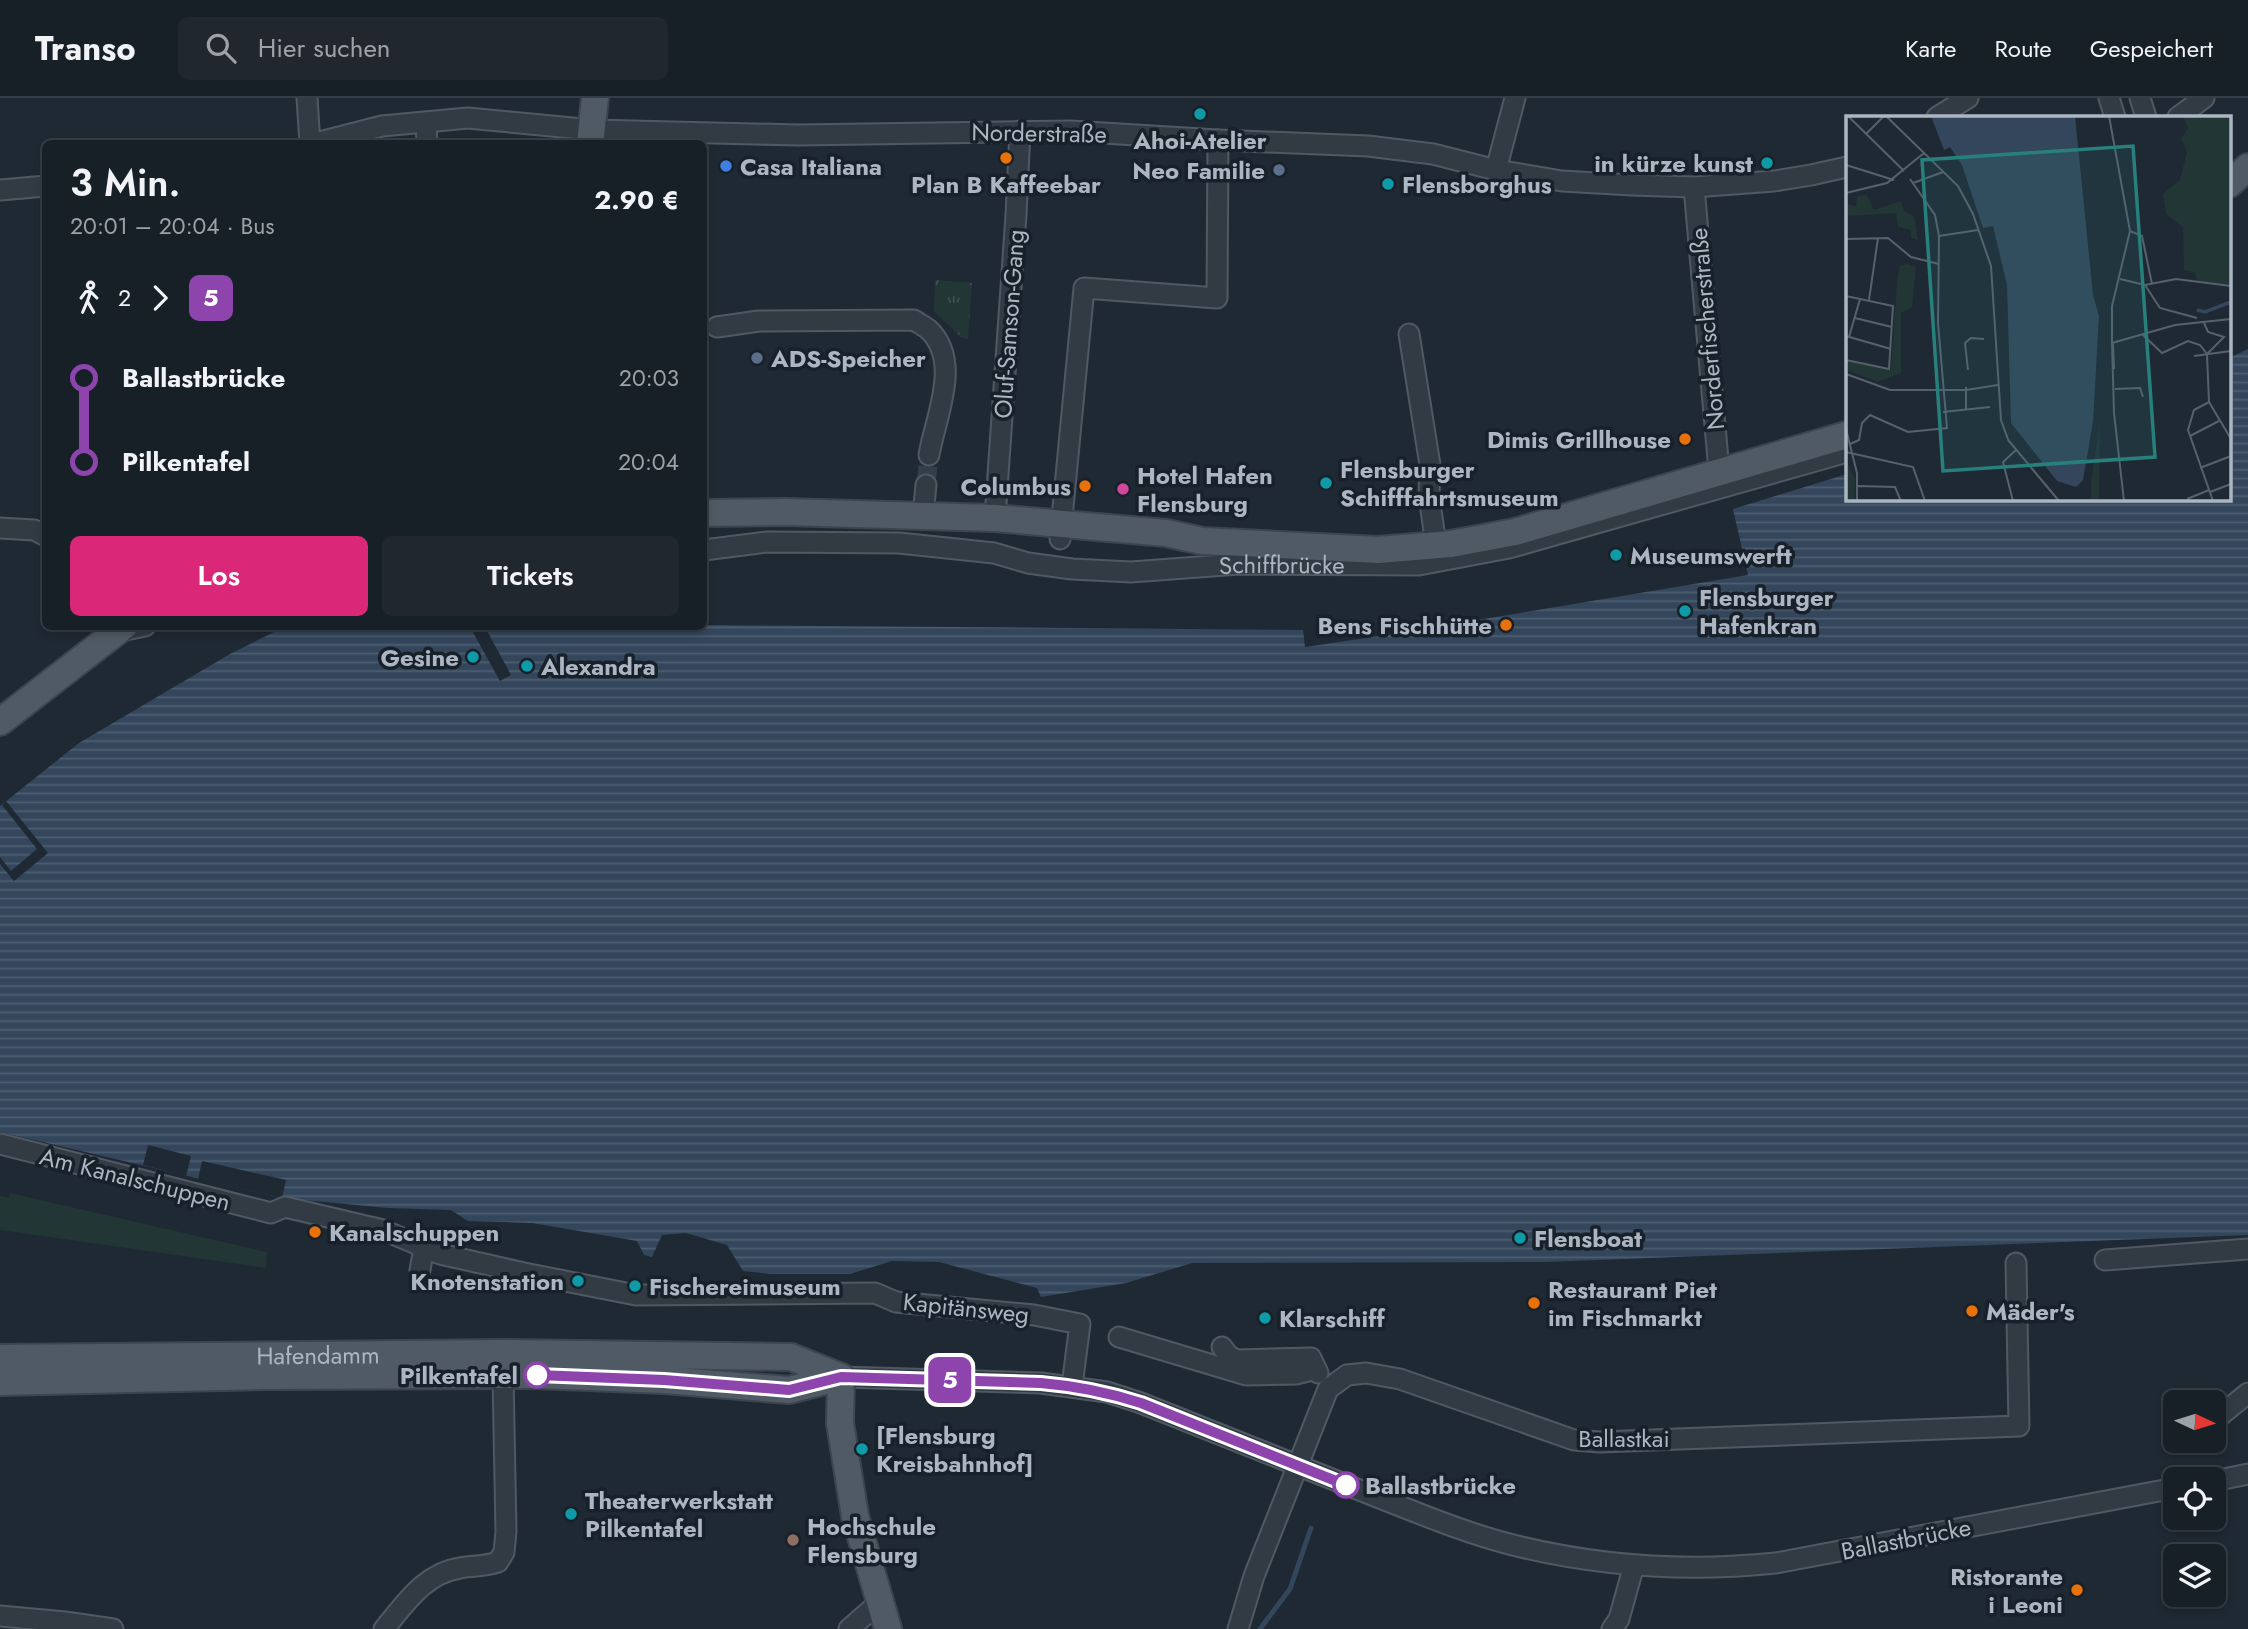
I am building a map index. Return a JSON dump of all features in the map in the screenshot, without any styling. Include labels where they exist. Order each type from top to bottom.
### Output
[{"type":"main road","points":[[592,139],[595,98]]},
{"type":"main road","points":[[2230,183],[2248,167]]},
{"type":"main road","name":"Schiffbrücke","points":[[707,530],[784,528],[1166,533],[1202,541],[1378,550],[1436,545],[1515,532],[1846,435]]},
{"type":"main road","name":"Schiffbrücke","points":[[707,513],[786,512],[995,518],[1061,532]]},
{"type":"main road","points":[[0,722],[115,630]]},
{"type":"main road","name":"Hafendamm","points":[[0,1358],[447,1353],[791,1357],[841,1377]]},
{"type":"main road","name":"Hafendamm","points":[[0,1382],[171,1377],[503,1375],[664,1380],[789,1390],[841,1377]]},
{"type":"main road","points":[[841,1377],[840,1423],[855,1516],[888,1629]]},
{"type":"street","points":[[307,98],[311,140]]},
{"type":"street","points":[[1496,170],[1515,98]]},
{"type":"street","points":[[1939,116],[1968,98]]},
{"type":"street","points":[[2109,98],[2115,116]]},
{"type":"street","points":[[2140,98],[2146,116]]},
{"type":"street","points":[[2179,116],[2204,98]]},
{"type":"street","name":"Norderstraße","points":[[327,140],[382,126],[468,118],[592,139],[1071,131],[1368,146],[1433,153],[1496,170],[1562,181],[1695,187],[1774,181],[1846,167]]},
{"type":"street","points":[[426,122],[427,140]]},
{"type":"street","name":"Oluf-Samson-Gang","points":[[995,518],[1020,131]]},
{"type":"street","points":[[1061,532],[1084,288],[1217,298],[1218,140]]},
{"type":"street","points":[[0,190],[42,186]]},
{"type":"street","name":"Norderfischerstraße","points":[[1695,187],[1719,471]]},
{"type":"street","points":[[718,327],[759,321],[914,320],[929,330],[940,348],[945,364],[944,390],[929,455]]},
{"type":"street","points":[[1409,334],[1430,465],[1429,496],[1436,545]]},
{"type":"street","name":"Schiffbrücke","points":[[707,550],[767,542],[900,543],[993,554],[1028,563],[1072,569],[1131,572],[1239,564],[1419,565],[1509,548],[1846,452]]},
{"type":"street","points":[[923,515],[926,485]]},
{"type":"street","points":[[0,528],[34,530],[42,534]]},
{"type":"street","name":"Am Kanalschuppen","points":[[0,1144],[271,1213]]},
{"type":"street","name":"Kapitänsweg","points":[[271,1213],[285,1208],[383,1230],[440,1254],[636,1300],[749,1299],[875,1293],[896,1302],[1034,1315],[1080,1324],[1072,1386]]},
{"type":"street","points":[[420,1270],[424,1248]]},
{"type":"street","points":[[2105,1260],[2248,1249]]},
{"type":"street","name":"Ballastkai","points":[[1328,1389],[1347,1375],[1366,1373],[1400,1379],[1574,1440],[1600,1442],[2019,1426],[2015,1264]]},
{"type":"street","points":[[1119,1336],[1246,1375],[1296,1374],[1317,1370]]},
{"type":"street","points":[[1222,1347],[1229,1356],[1237,1360],[1311,1358],[1328,1389],[1254,1576],[1238,1629]]},
{"type":"street","points":[[384,1629],[416,1590],[437,1574],[460,1568],[491,1565],[498,1562],[504,1552],[506,1532],[503,1375]]},
{"type":"street","name":"Hafendamm","points":[[841,1377],[1041,1383],[1107,1392],[1297,1466]]},
{"type":"street","points":[[2226,1411],[2248,1393]]},
{"type":"street","name":"Ballastbrücke","points":[[1297,1466],[1442,1523],[1512,1545],[1634,1565],[1729,1568],[1776,1563],[2163,1490]]},
{"type":"street","points":[[2226,1479],[2248,1474]]},
{"type":"street","points":[[1612,1629],[1619,1619],[1634,1565]]},
{"type":"street","points":[[849,1629],[880,1602]]},
{"type":"street","points":[[0,1616],[113,1629]]},
{"type":"green space","points":[[935,280],[972,283],[968,339],[962,338],[934,311]]},
{"type":"green space","points":[[10,1193],[267,1252],[266,1268],[0,1230],[0,1196],[9,1198]]},
{"type":"water","points":[[2248,349],[2248,1235],[1545,1262],[1192,1263],[1126,1283],[1041,1297],[1037,1288],[939,1262],[892,1261],[850,1274],[770,1274],[743,1271],[727,1245],[686,1233],[662,1235],[652,1257],[644,1255],[637,1241],[532,1223],[468,1221],[451,1210],[388,1208],[282,1198],[0,1132],[0,806],[79,743],[230,654],[278,630],[707,630],[707,625],[1303,630],[1305,647],[1748,575],[1733,509],[1846,474],[1846,500],[2230,500],[2230,358]]},
{"type":"pier","points":[[472,630],[487,630],[511,675],[500,681]]},
{"type":"pier","points":[[6,801],[48,853],[14,881],[0,864],[0,857],[11,871],[37,849],[2,805]]},
{"type":"pier","points":[[148,1145],[191,1156],[186,1176],[143,1165]]},
{"type":"pier","points":[[202,1161],[286,1180],[282,1198],[198,1179]]},
{"type":"waterway","points":[[1260,1629],[1290,1589],[1311,1528]]},
{"type":"tunnel","points":[[926,485],[929,455]]},
{"type":"bus line","name":"5","points":[[537,1375],[664,1380],[789,1390],[841,1377],[1072,1386],[1107,1392],[1141,1403],[1346,1485]]},
{"type":"place","name":"Ahoi-Atelier","points":[[1200,114]]},
{"type":"place","name":"Plan B Kaffeebar","points":[[1006,158]]},
{"type":"place","name":"in kürze kunst","points":[[1767,163]]},
{"type":"place","name":"Casa Italiana","points":[[726,166]]},
{"type":"place","name":"Neo Familie","points":[[1279,170]]},
{"type":"place","name":"Flensborghus","points":[[1388,184]]},
{"type":"place","name":"ADS-Speicher","points":[[757,358]]},
{"type":"place","name":"Dimis Grillhouse","points":[[1685,439]]},
{"type":"place","name":"Flensburger Schifffahrtsmuseum","points":[[1326,483]]},
{"type":"place","name":"Columbus","points":[[1085,486]]},
{"type":"place","name":"Hotel Hafen Flensburg","points":[[1123,489]]},
{"type":"place","name":"Museumswerft","points":[[1616,555]]},
{"type":"place","name":"Flensburger Hafenkran","points":[[1685,611]]},
{"type":"place","name":"Bens Fischhütte","points":[[1506,625]]},
{"type":"place","name":"Gesine","points":[[473,657]]},
{"type":"place","name":"Alexandra","points":[[527,666]]},
{"type":"place","name":"Kanalschuppen","points":[[315,1232]]},
{"type":"place","name":"Flensboat","points":[[1520,1238]]},
{"type":"place","name":"Knotenstation","points":[[578,1281]]},
{"type":"place","name":"Fischereimuseum","points":[[635,1286]]},
{"type":"place","name":"Restaurant Piet im Fischmarkt","points":[[1534,1303]]},
{"type":"place","name":"Mäder's","points":[[1972,1311]]},
{"type":"place","name":"Klarschiff","points":[[1265,1318]]},
{"type":"place","name":"Pilkentafel","points":[[537,1375]]},
{"type":"place","name":"[Flensburg Kreisbahnhof]","points":[[862,1449]]},
{"type":"place","name":"Ballastbrücke","points":[[1346,1485]]},
{"type":"place","name":"Theaterwerkstatt Pilkentafel","points":[[571,1514]]},
{"type":"place","name":"Hochschule Flensburg","points":[[793,1540]]},
{"type":"place","name":"Ristorante i Leoni","points":[[2077,1590]]}]
